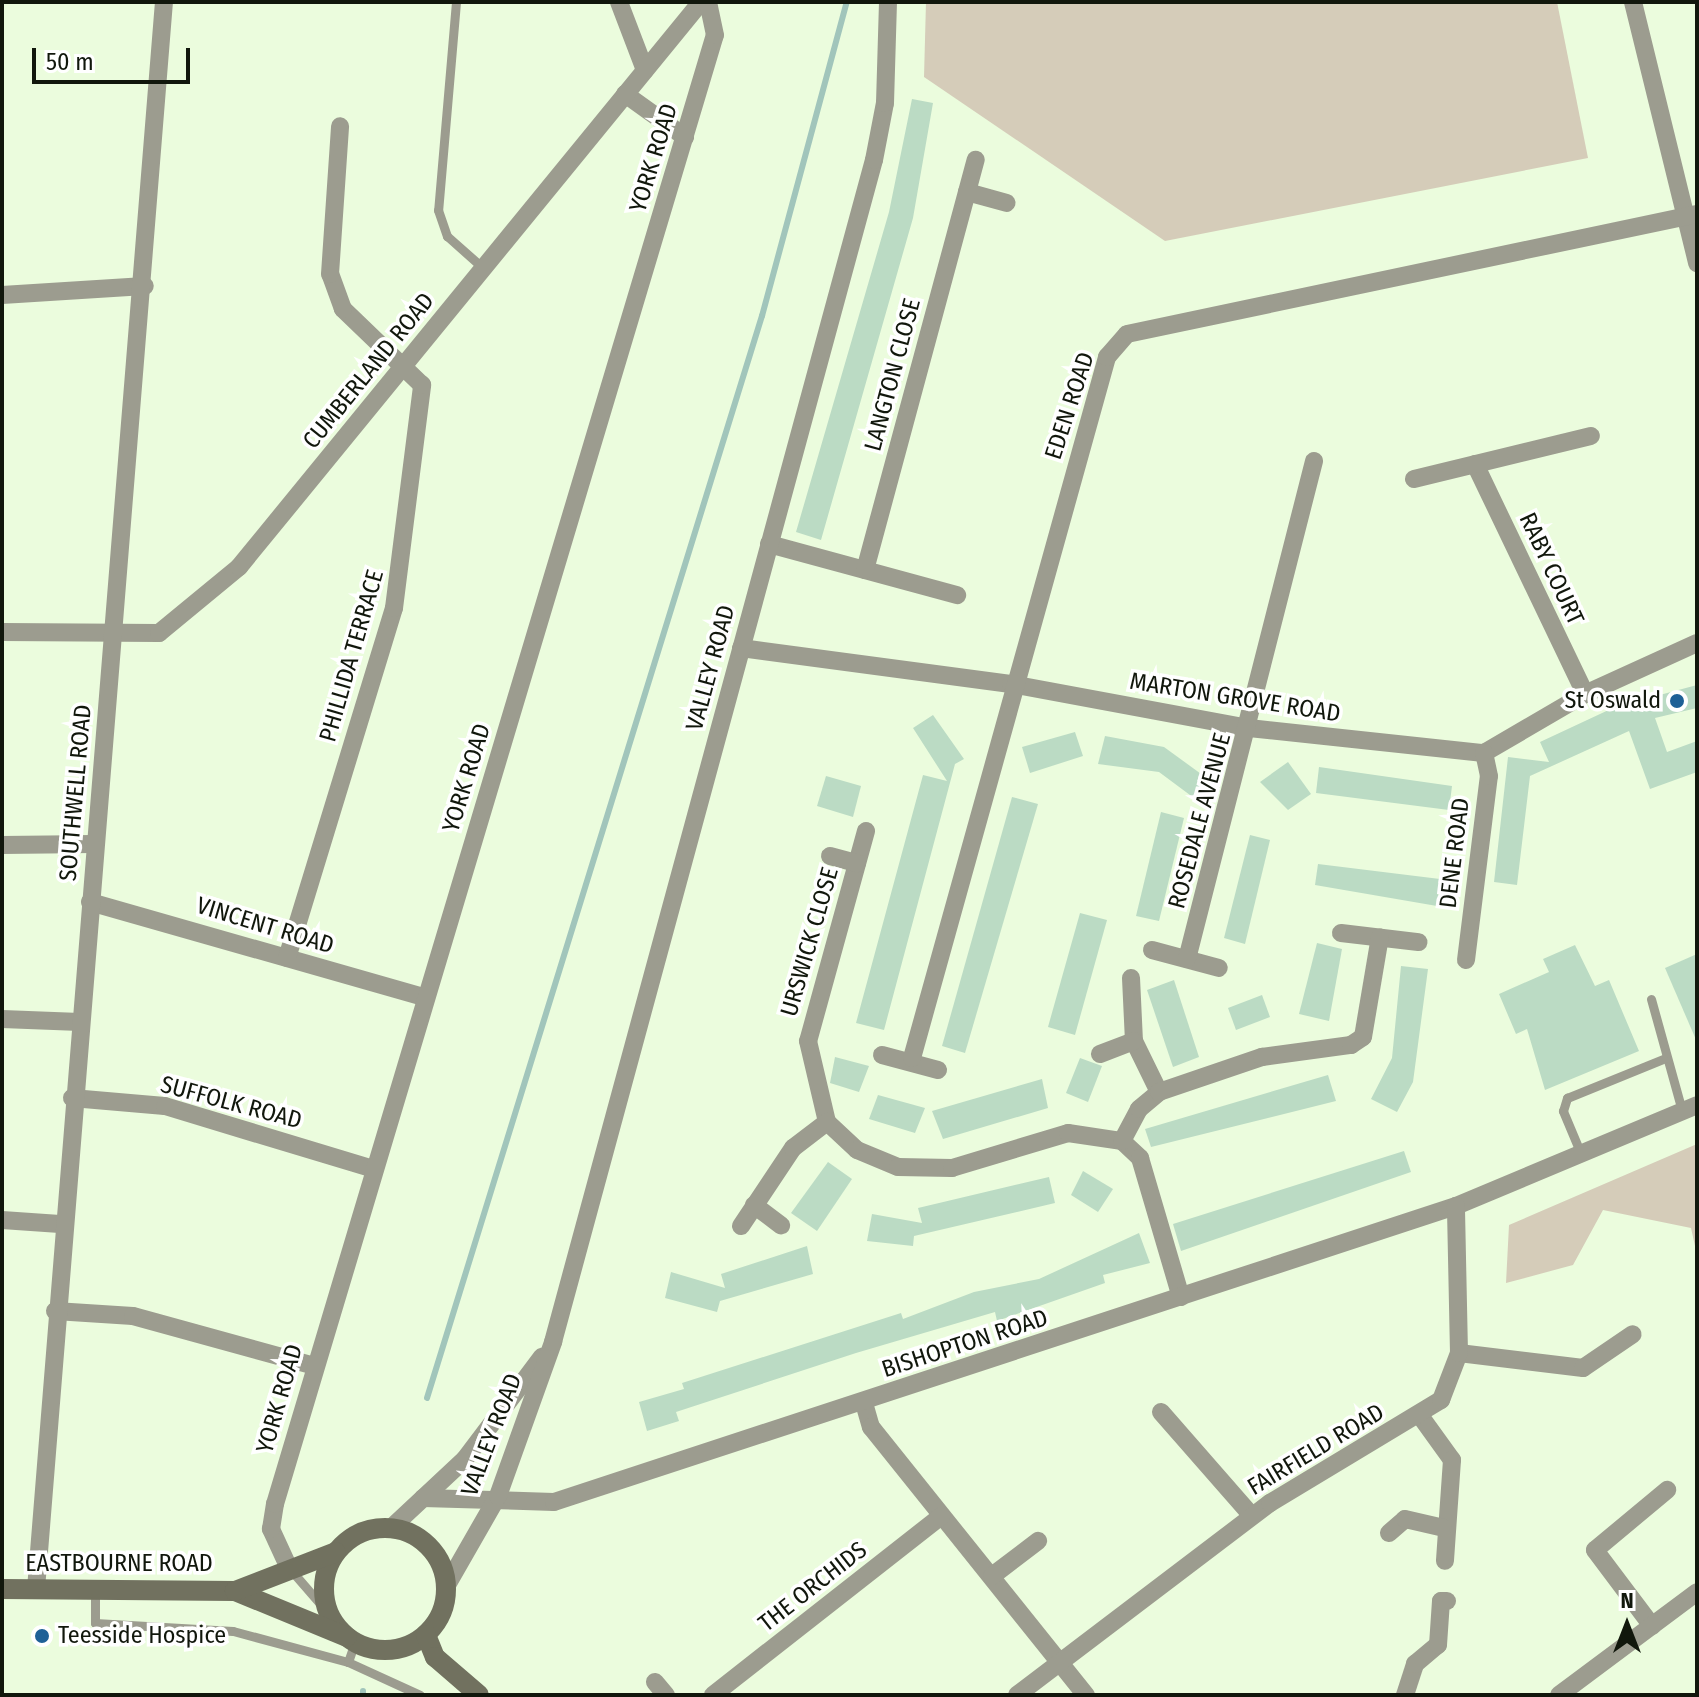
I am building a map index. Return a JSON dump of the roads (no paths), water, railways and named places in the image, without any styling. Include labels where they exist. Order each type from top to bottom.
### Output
[{"type":"street","name":"SOUTHWELL ROAD","points":[[36,1589],[60,1224],[80,1022],[93,844],[116,637],[145,286],[164,2]]},
{"type":"street","points":[[619,2],[645,70]]},
{"type":"street","name":"CUMBERLAND ROAD","points":[[2,632],[116,637],[159,633],[239,567],[701,2]]},
{"type":"street","name":"YORK ROAD","points":[[288,1566],[273,1516],[314,1366],[715,35],[708,2]]},
{"type":"street","name":"VALLEY ROAD","points":[[447,1585],[496,1499],[553,1342],[874,160],[885,103],[888,2]]},
{"type":"street","points":[[1633,2],[1691,215],[1697,263]]},
{"type":"street","points":[[625,94],[685,137]]},
{"type":"street","points":[[340,126],[330,274],[343,309],[402,367]]},
{"type":"street","name":"LANGTON CLOSE","points":[[865,570],[976,160]]},
{"type":"street","points":[[967,192],[1007,203]]},
{"type":"street","name":"EDEN ROAD","points":[[912,1058],[1011,684],[1107,357],[1127,334],[1691,215]]},
{"type":"street","points":[[2,295],[145,286]]},
{"type":"street","name":"PHILLIDA TERRACE","points":[[287,958],[394,608],[422,385],[402,367]]},
{"type":"street","points":[[1414,479],[1591,436]]},
{"type":"street","name":"ROSEDALE AVENUE","points":[[1187,959],[1249,728],[1314,461]]},
{"type":"street","name":"RABY COURT","points":[[1475,464],[1585,694]]},
{"type":"street","points":[[769,544],[957,595]]},
{"type":"street","points":[[1484,753],[1585,694],[1697,643]]},
{"type":"street","name":"MARTON GROVE ROAD","points":[[741,648],[1011,684],[1249,728],[1484,753]]},
{"type":"street","name":"DENE ROAD","points":[[1466,960],[1489,776],[1484,753]]},
{"type":"street","name":"URSWICK CLOSE","points":[[827,1122],[808,1041],[866,831]]},
{"type":"street","points":[[2,845],[93,844]]},
{"type":"street","name":"URSWICK CLOSE","points":[[830,856],[857,863]]},
{"type":"street","name":"VINCENT ROAD","points":[[90,902],[426,998]]},
{"type":"street","points":[[1341,933],[1418,942]]},
{"type":"street","points":[[1122,1141],[1139,1109],[1159,1092],[1262,1057],[1363,1037],[1380,937]]},
{"type":"street","points":[[1152,950],[1219,968]]},
{"type":"street","points":[[1131,978],[1134,1041],[1159,1092]]},
{"type":"street","points":[[2,1019],[80,1022]]},
{"type":"street","points":[[1100,1054],[1134,1041]]},
{"type":"street","points":[[882,1055],[912,1058],[938,1070]]},
{"type":"street","name":"SUFFOLK ROAD","points":[[72,1098],[165,1106],[374,1169]]},
{"type":"street","points":[[1581,1154],[1689,1108]]},
{"type":"street","points":[[741,1226],[793,1148],[827,1122],[857,1150],[898,1167],[952,1168],[1068,1133],[1122,1141],[1140,1158],[1181,1297]]},
{"type":"street","name":"BISHOPTON ROAD","points":[[423,1498],[554,1502],[864,1403],[1456,1206],[1581,1154]]},
{"type":"street","points":[[754,1205],[781,1225]]},
{"type":"street","name":"FAIRFIELD ROAD","points":[[1017,1695],[1252,1516],[1421,1417],[1441,1400],[1459,1353],[1456,1206]]},
{"type":"street","points":[[2,1220],[60,1224]]},
{"type":"street","points":[[55,1311],[133,1316],[314,1366]]},
{"type":"street","points":[[1459,1353],[1583,1368],[1633,1334]]},
{"type":"street","name":"VALLEY ROAD","points":[[391,1528],[465,1459],[553,1342]]},
{"type":"street","points":[[864,1403],[871,1427],[1086,1695]]},
{"type":"street","points":[[1161,1412],[1252,1516]]},
{"type":"street","points":[[1421,1417],[1452,1460],[1453,1499],[1443,1528],[1445,1561]]},
{"type":"street","points":[[1652,1626],[1595,1550],[1667,1490]]},
{"type":"street","name":"THE ORCHIDS","points":[[713,1695],[941,1516]]},
{"type":"street","points":[[1389,1533],[1405,1519],[1443,1528]]},
{"type":"street","points":[[391,1528],[429,1547],[447,1585],[445,1604],[426,1635],[391,1650],[351,1640],[235,1591],[288,1566],[336,1552],[360,1533],[391,1528]]},
{"type":"street","points":[[992,1576],[1038,1541]]},
{"type":"street","points":[[336,1552],[325,1582],[329,1614],[351,1640]]},
{"type":"street","name":"EASTBOURNE ROAD","points":[[2,1589],[235,1591]]},
{"type":"street","points":[[1559,1695],[1697,1592]]},
{"type":"street","points":[[1405,1695],[1415,1664],[1438,1645],[1441,1601],[1447,1601]]},
{"type":"street","points":[[426,1635],[435,1657],[477,1695]]},
{"type":"lane","points":[[456,2],[438,210],[447,236],[483,268]]},
{"type":"lane","points":[[1651,999],[1663,1025],[1663,1059],[1689,1108]]},
{"type":"lane","points":[[1581,1154],[1563,1111],[1567,1098],[1663,1059]]},
{"type":"lane","points":[[288,1566],[329,1614]]},
{"type":"lane","points":[[95,1592],[95,1623],[233,1631],[348,1662],[420,1695]]},
{"type":"lane","points":[[348,1662],[351,1640]]},
{"type":"waterway","points":[[427,1398],[762,316],[847,2]]},
{"type":"place","name":"St Oswald","points":[[1677,701]]},
{"type":"place","name":"Teesside Hospice","points":[[42,1636]]}]
